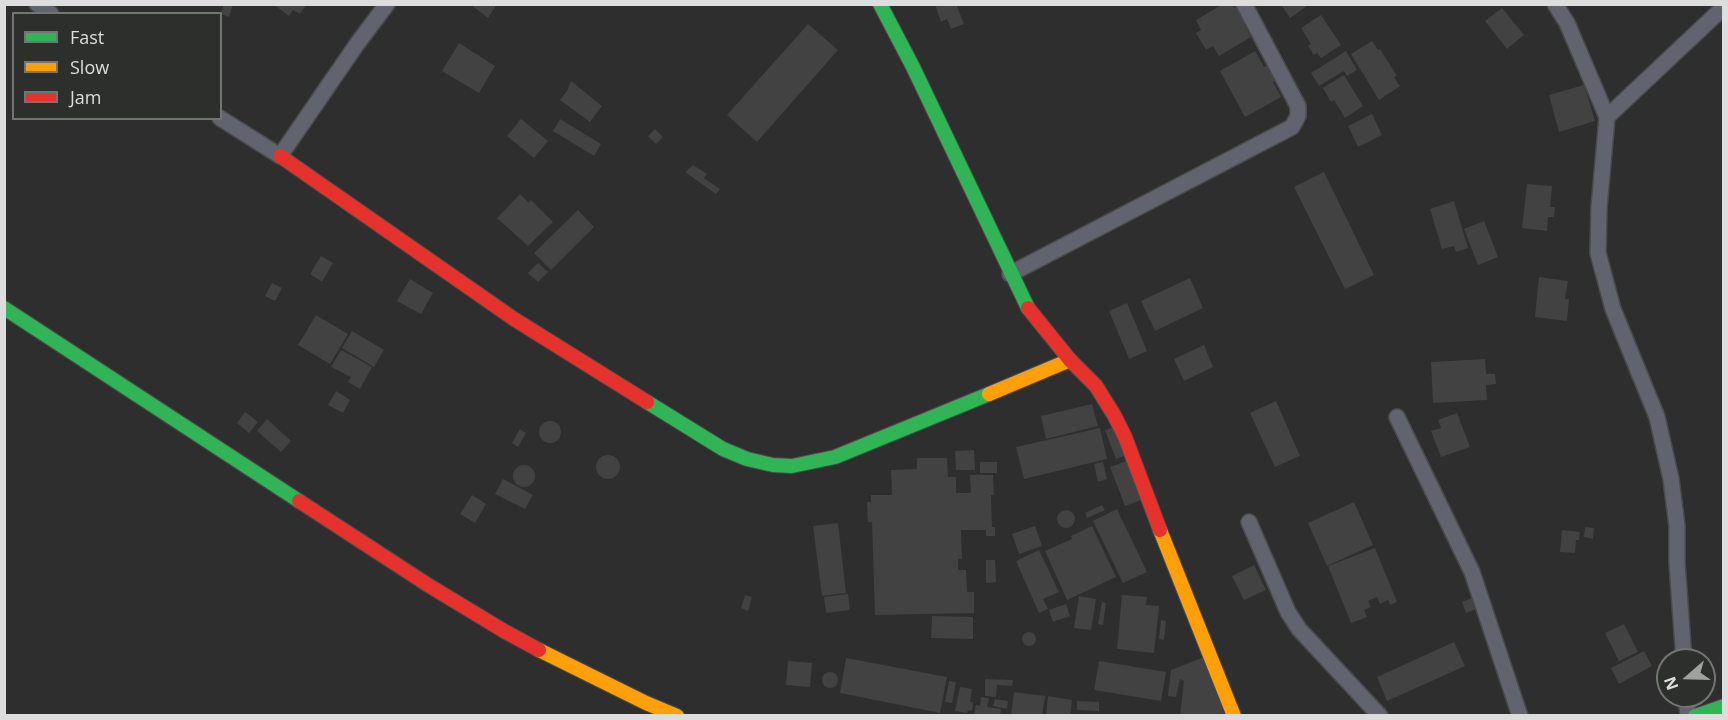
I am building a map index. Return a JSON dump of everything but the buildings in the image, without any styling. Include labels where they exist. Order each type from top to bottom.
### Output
[{"type":"main road","points":[[880,4],[913,67],[1026,305],[1070,360],[1096,386],[1125,437],[1196,624],[1234,716]]},
{"type":"main road","points":[[280,156],[514,319],[723,449],[747,459],[773,465],[792,466],[835,457],[1070,360]]},
{"type":"main road","points":[[4,308],[428,585],[504,631],[572,667],[677,716]]},
{"type":"main road","points":[[1695,716],[1724,706]]},
{"type":"street","points":[[222,119],[280,156],[387,4]]},
{"type":"street","points":[[1010,274],[1292,127],[1298,116],[1298,106],[1244,4]]},
{"type":"street","points":[[1555,4],[1567,23],[1607,117],[1599,208],[1598,253],[1613,309],[1657,417],[1669,468],[1677,526],[1677,563],[1683,648]]},
{"type":"street","points":[[1607,117],[1723,8]]},
{"type":"street","points":[[1397,417],[1472,572],[1520,716]]},
{"type":"street","points":[[1249,522],[1288,612],[1299,629],[1380,716]]},
{"type":"traffic: fast","points":[[880,4],[913,67],[1028,308]]},
{"type":"traffic: fast","points":[[4,308],[299,501]]},
{"type":"traffic: fast","points":[[647,402],[723,449],[747,459],[773,465],[792,466],[835,457],[989,394]]},
{"type":"traffic: fast","points":[[1695,716],[1724,706]]},
{"type":"traffic: slow","points":[[989,394],[1070,360]]},
{"type":"traffic: slow","points":[[1160,530],[1234,716]]},
{"type":"traffic: slow","points":[[539,650],[677,716]]},
{"type":"traffic: jam","points":[[280,156],[514,319],[647,402]]},
{"type":"traffic: jam","points":[[1028,308],[1070,360],[1096,386],[1114,415],[1125,437],[1160,530]]},
{"type":"traffic: jam","points":[[299,501],[428,585],[539,650]]}]
